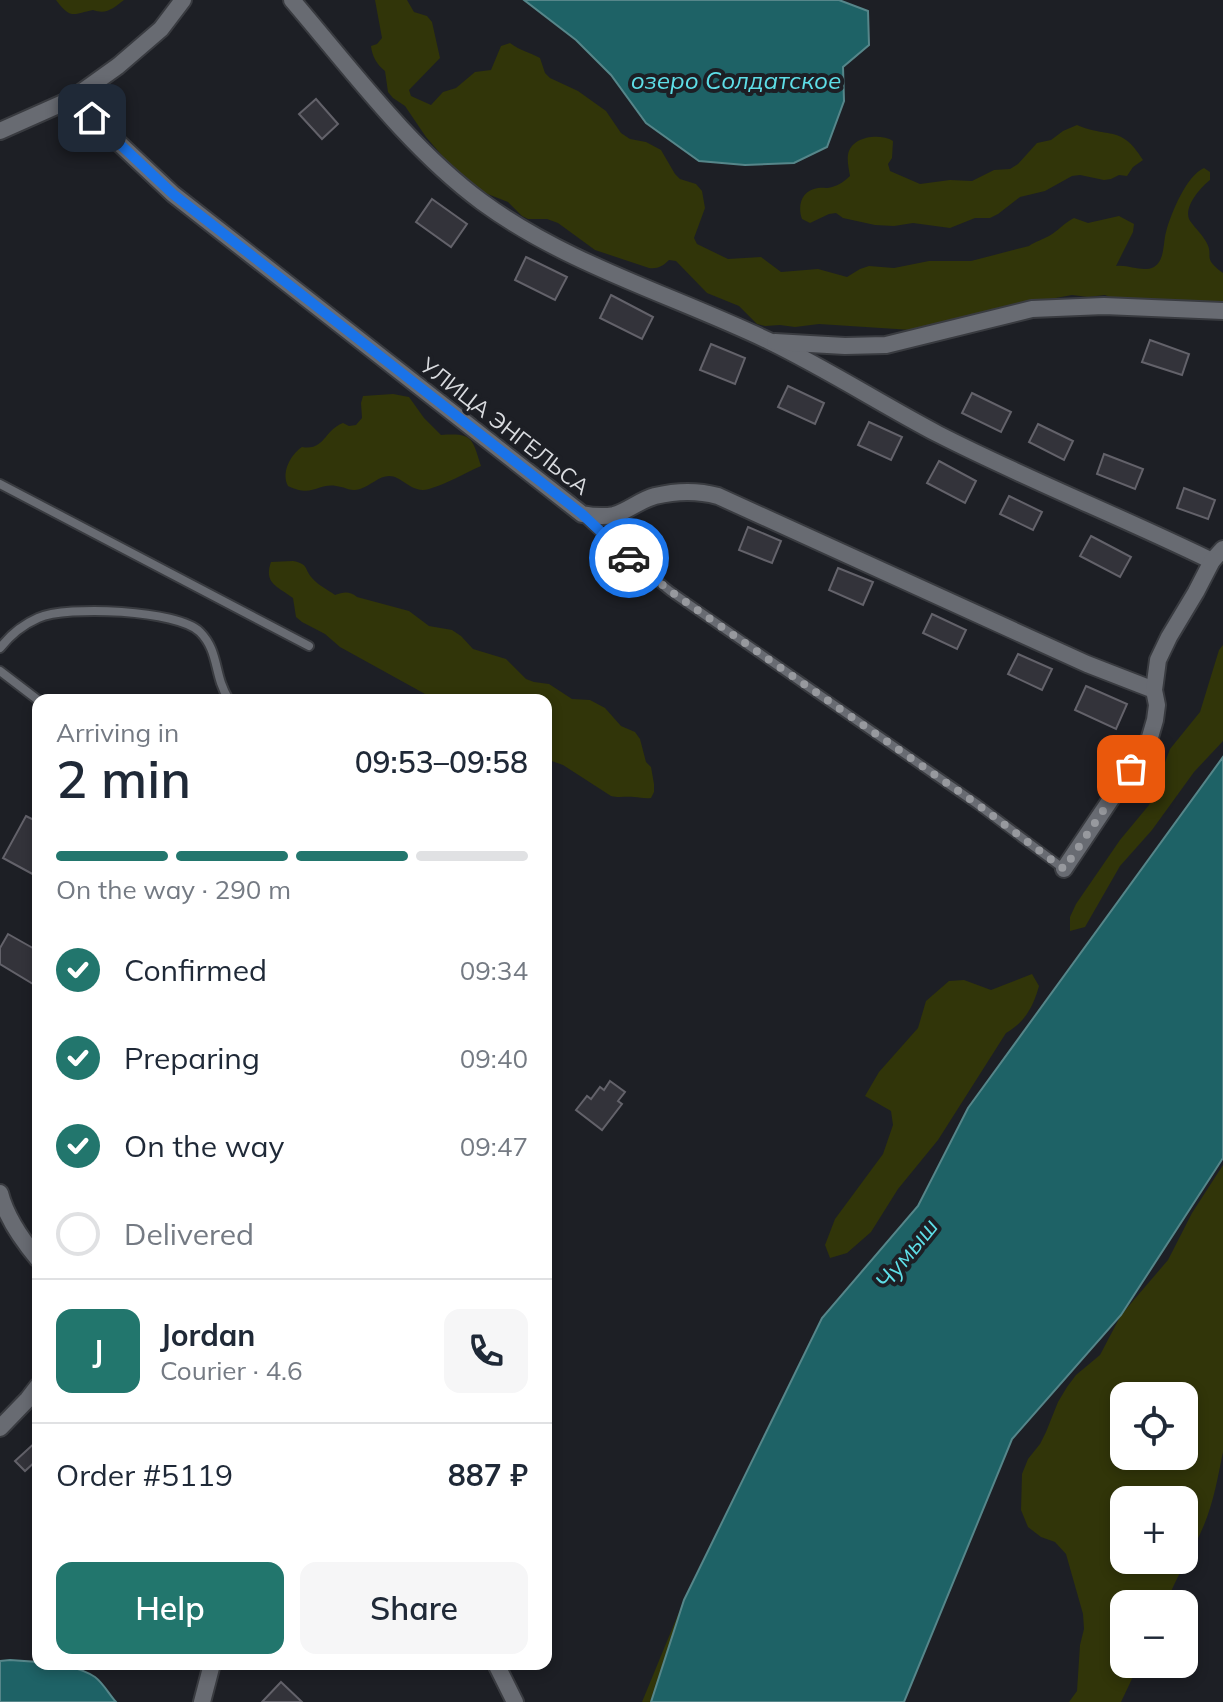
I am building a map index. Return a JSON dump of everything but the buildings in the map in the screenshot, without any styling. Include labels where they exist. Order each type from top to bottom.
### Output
[{"type":"street","points":[[0,131],[72,99],[118,66],[161,29],[183,0]]},
{"type":"street","points":[[292,0],[438,166],[520,228],[613,275],[770,341],[939,434],[1218,555],[1158,660],[1154,690],[1157,705],[1148,744],[1064,869]]},
{"type":"street","name":"УЛИЦА ЭНГЕЛЬСА","points":[[72,99],[173,194],[582,514],[614,515],[652,497],[682,492],[700,491],[718,496],[1087,664],[1154,690]]},
{"type":"street","points":[[770,341],[845,346],[886,345],[1032,309],[1104,306],[1223,311]]},
{"type":"street","points":[[0,1193],[3,1204],[32,1252]]},
{"type":"street","points":[[0,1428],[32,1394]]},
{"type":"street","points":[[202,1702],[210,1670]]},
{"type":"street","points":[[499,1670],[515,1702]]},
{"type":"lane","points":[[0,484],[309,646]]},
{"type":"lane","points":[[582,514],[670,591],[977,804],[1064,869]]},
{"type":"lane","points":[[0,648],[13,632],[40,617],[63,612],[134,612],[177,621],[199,630],[211,647],[226,694]]},
{"type":"lane","points":[[0,671],[32,695]]},
{"type":"green space","points":[[56,0],[124,0],[106,11],[73,14],[65,11]]},
{"type":"green space","points":[[375,0],[407,0],[414,12],[427,16],[432,22],[440,58],[409,90],[411,96],[431,105],[443,92],[456,88],[475,72],[491,70],[501,46],[510,43],[540,58],[550,78],[578,91],[606,111],[621,133],[630,139],[646,142],[661,150],[680,179],[696,184],[702,191],[705,208],[694,238],[697,244],[728,259],[761,257],[781,272],[818,269],[847,277],[869,266],[894,268],[929,261],[971,261],[1029,246],[1074,218],[1088,223],[1119,216],[1134,224],[1116,266],[1149,269],[1160,260],[1168,224],[1180,196],[1192,178],[1204,168],[1210,172],[1210,180],[1194,197],[1188,214],[1208,246],[1210,260],[1223,273],[1223,310],[1126,304],[1105,295],[1072,295],[1001,308],[964,323],[940,322],[912,330],[757,324],[739,306],[707,293],[676,261],[669,260],[660,267],[649,268],[595,250],[558,223],[522,216],[508,202],[485,193],[452,167],[405,106],[388,92],[385,71],[375,60],[371,46],[382,38]]},
{"type":"green space","points":[[1077,125],[1121,137],[1143,160],[1127,176],[1104,180],[1072,176],[1045,191],[1020,197],[990,218],[975,218],[950,228],[913,223],[875,225],[843,218],[836,213],[810,223],[802,219],[801,204],[808,192],[835,186],[850,176],[848,155],[860,140],[881,137],[893,141],[892,158],[888,164],[890,171],[920,184],[972,181],[994,170],[1010,169],[1037,143],[1051,140]]},
{"type":"green space","points":[[393,394],[409,397],[441,435],[459,435],[469,439],[481,466],[423,490],[389,476],[357,490],[330,486],[304,491],[288,486],[286,470],[298,450],[320,443],[343,423],[356,425],[362,418],[363,396]]},
{"type":"green space","points":[[271,562],[298,562],[304,565],[314,581],[335,595],[349,593],[409,611],[429,626],[452,630],[473,649],[506,659],[526,679],[549,684],[572,699],[590,700],[605,708],[621,726],[635,732],[640,739],[646,762],[651,767],[654,792],[651,798],[611,796],[552,761],[552,694],[425,694],[340,647],[296,617],[293,598],[271,580]]},
{"type":"green space","points":[[1223,645],[1223,741],[1194,772],[1152,830],[1120,866],[1085,927],[1070,931],[1070,917],[1076,904],[1120,840],[1149,805],[1170,749],[1200,712]]},
{"type":"green space","points":[[1032,974],[1039,986],[1031,1007],[1023,1019],[1006,1033],[938,1140],[898,1189],[871,1232],[847,1253],[830,1258],[825,1245],[835,1219],[883,1154],[893,1125],[891,1111],[865,1096],[879,1072],[918,1028],[926,1001],[949,981],[964,980],[991,990]]},
{"type":"green space","points":[[1223,1165],[1223,1452],[1213,1498],[1198,1539],[1198,1486],[1110,1486],[1110,1574],[1180,1574],[1172,1590],[1110,1590],[1110,1678],[1132,1678],[1121,1702],[1069,1702],[1077,1691],[1083,1614],[1066,1554],[1055,1542],[1041,1537],[1028,1527],[1021,1510],[1022,1474],[1067,1387],[1100,1355],[1121,1315],[1168,1260],[1192,1213]]},
{"type":"green space","points":[[684,1600],[651,1702],[642,1702]]},
{"type":"water","name":"озеро Солдатское","points":[[524,0],[839,0],[868,11],[869,45],[843,67],[844,101],[827,147],[794,163],[745,165],[699,161],[646,123],[611,75],[576,40]]},
{"type":"water","name":"Чумыш","points":[[1223,757],[1223,1158],[1121,1315],[1012,1439],[904,1702],[651,1702],[684,1600],[822,1318],[918,1206],[968,1108]]},
{"type":"water","points":[[0,1661],[32,1662],[32,1670],[82,1671],[98,1679],[116,1702],[0,1702]]},
{"type":"way so far","points":[[629,558],[670,591],[977,804],[1064,869],[1131,769]]},
{"type":"route","points":[[92,118],[173,194],[582,514],[629,558]]}]
